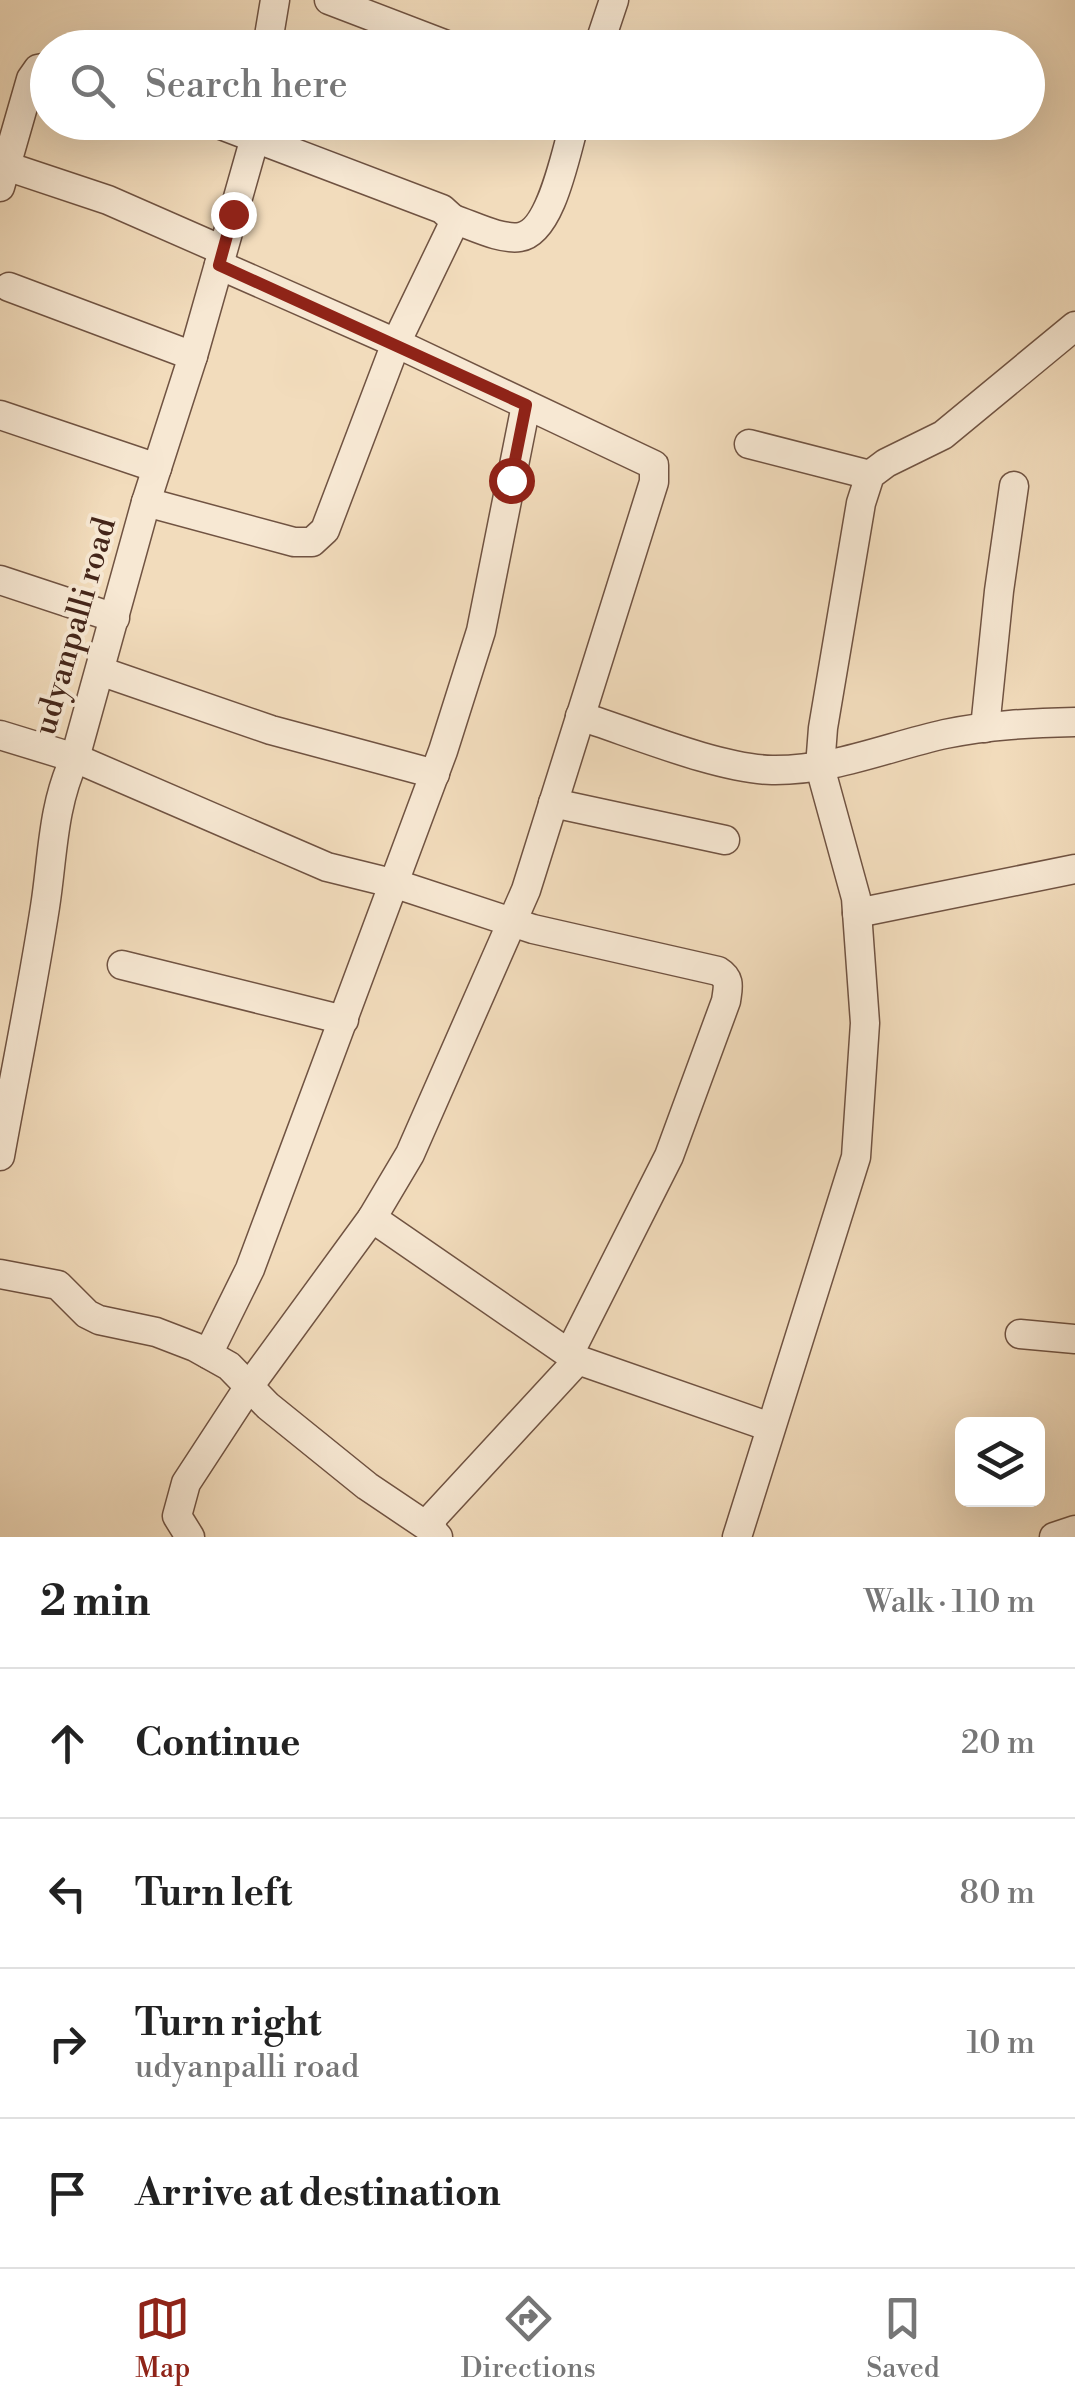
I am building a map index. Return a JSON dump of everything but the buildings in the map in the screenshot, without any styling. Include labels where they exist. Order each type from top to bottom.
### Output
[{"type":"street","points":[[329,0],[407,30]]},
{"type":"street","points":[[604,30],[614,0]]},
{"type":"street","points":[[30,82],[3,172],[108,200],[396,344],[654,465],[654,482],[526,890],[410,1154],[372,1218],[250,1384],[186,1483],[177,1516],[190,1537]]},
{"type":"street","name":"udyanpalli road","points":[[0,1156],[46,902],[61,788],[75,758],[253,140]]},
{"type":"street","points":[[274,140],[442,209],[453,219],[509,237],[523,237],[537,229],[547,212],[569,140]]},
{"type":"street","points":[[146,502],[294,542],[312,542],[325,530],[396,344],[452,229],[453,219]]},
{"type":"street","points":[[9,287],[193,356]]},
{"type":"street","points":[[737,1537],[856,1157],[865,1023],[857,913],[820,767],[842,606],[870,475],[942,435],[1047,353],[1075,326]]},
{"type":"street","points":[[208,1354],[250,1269],[435,774],[481,632],[526,405]]},
{"type":"street","points":[[0,415],[157,468]]},
{"type":"street","points":[[749,444],[870,475]]},
{"type":"street","points":[[985,728],[1014,486]]},
{"type":"street","points":[[0,580],[115,618]]},
{"type":"street","points":[[100,670],[271,730],[435,774]]},
{"type":"street","points":[[580,716],[738,766],[771,770],[820,767],[985,728],[1075,722]]},
{"type":"street","points":[[0,735],[75,758],[327,867],[396,884],[510,921],[718,971],[728,982],[726,1001],[669,1156],[574,1357],[432,1517],[434,1533]]},
{"type":"street","points":[[553,803],[725,840]]},
{"type":"street","points":[[857,913],[1075,869]]},
{"type":"street","points":[[122,965],[344,1020]]},
{"type":"street","points":[[372,1218],[574,1357],[770,1427]]},
{"type":"street","points":[[0,1274],[58,1285],[87,1314],[99,1320],[156,1332],[229,1366],[268,1406],[366,1486],[434,1533]]},
{"type":"street","points":[[1020,1334],[1075,1340]]},
{"type":"street","points":[[1054,1537],[1075,1530]]},
{"type":"route","points":[[233,214],[219,265],[526,405],[511,480]]}]
